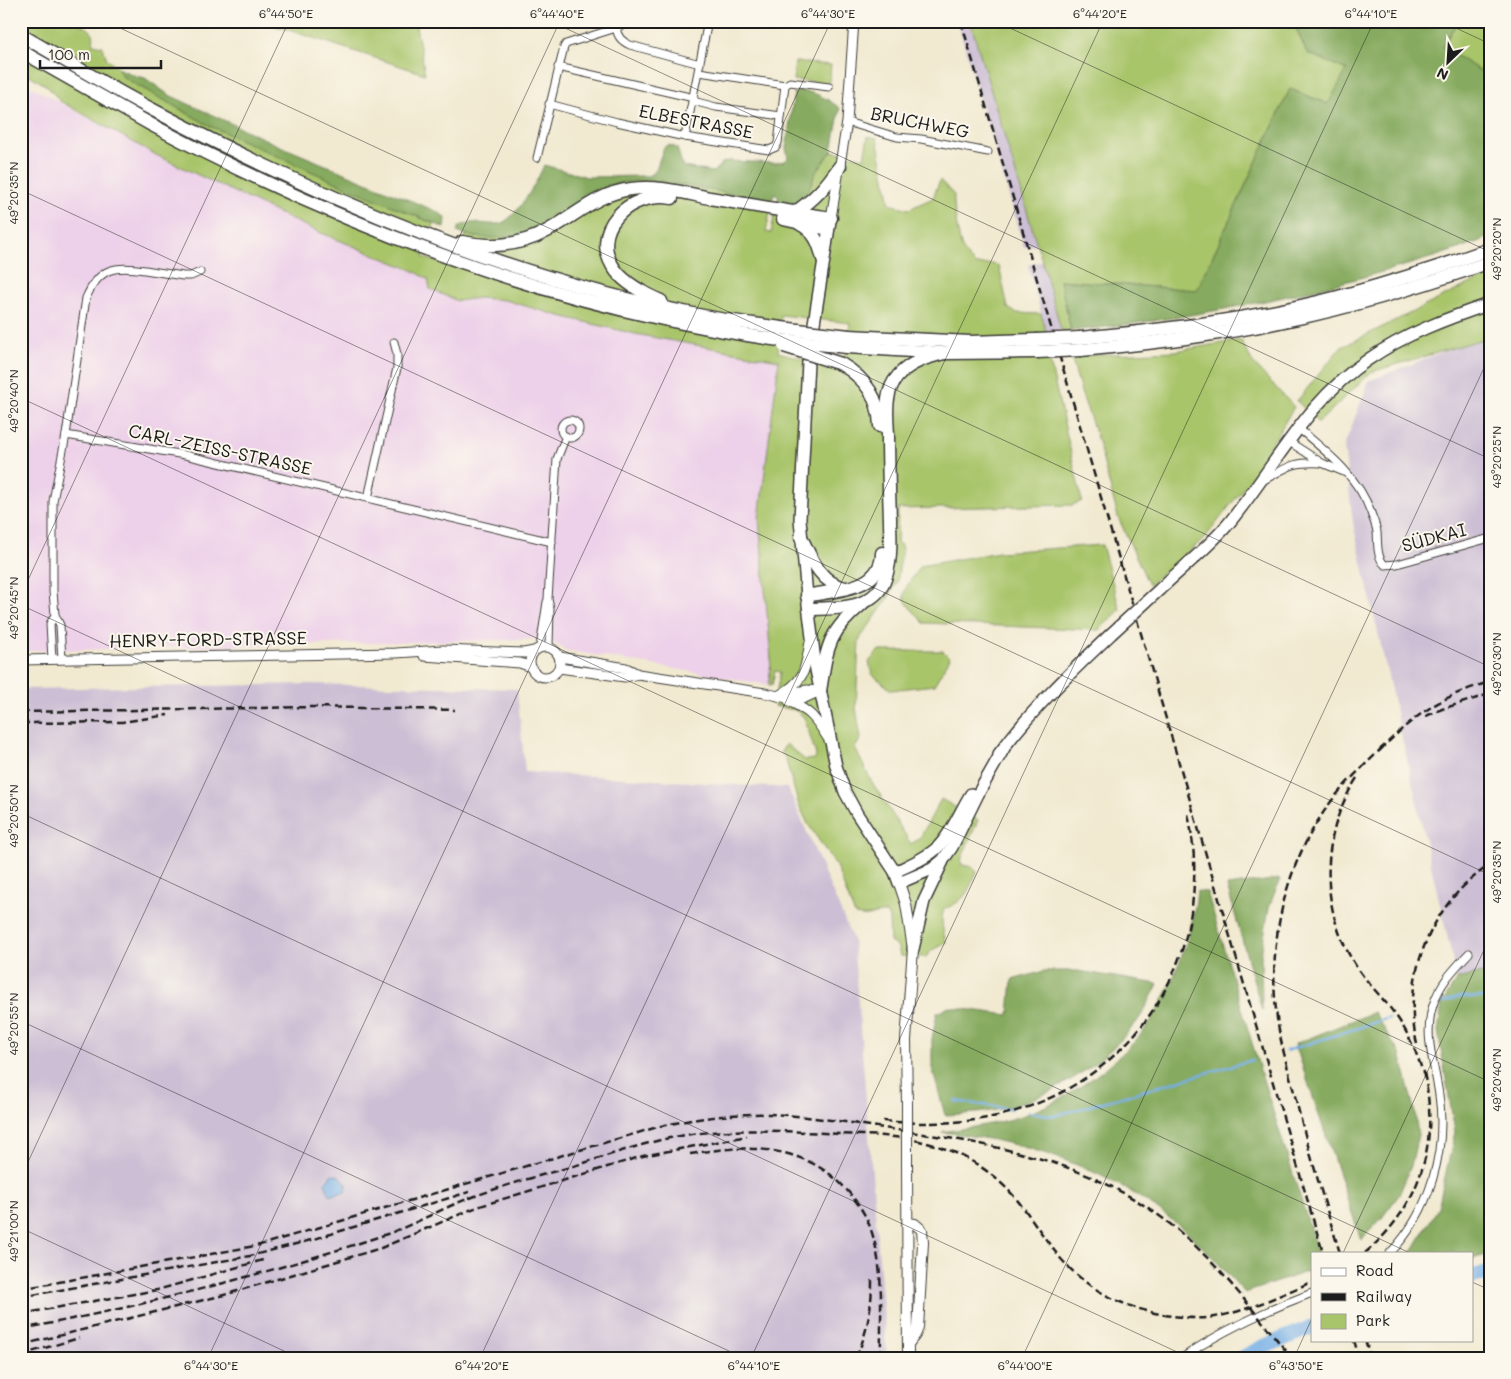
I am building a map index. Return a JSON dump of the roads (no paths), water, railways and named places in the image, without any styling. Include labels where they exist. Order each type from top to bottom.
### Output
[{"type":"highway","points":[[21,35],[140,102],[225,146],[344,202],[431,235],[570,283],[703,316],[780,338],[841,364],[860,377],[875,398],[880,414],[883,494],[882,557],[879,568],[874,576],[865,582],[807,596]]},
{"type":"highway","points":[[21,51],[151,124],[219,159],[330,210],[457,261],[532,285],[630,312],[755,337],[848,341],[970,342],[1037,346]]},
{"type":"highway","points":[[794,217],[826,186],[840,166]]},
{"type":"highway","points":[[463,245],[515,244],[533,238],[548,231],[598,199],[633,188],[669,190],[829,224]]},
{"type":"highway","points":[[703,316],[662,302],[630,284],[616,271],[607,248],[607,238],[615,218],[624,208],[634,202],[650,198],[668,197],[794,217],[815,236],[823,259]]},
{"type":"highway","points":[[1081,344],[1285,309],[1390,282],[1490,249]]},
{"type":"highway","points":[[820,691],[824,658],[829,644],[842,623],[863,602],[881,588],[889,566],[887,411],[891,387],[904,369],[924,358],[945,353],[1194,337],[1288,320],[1394,294],[1490,262]]},
{"type":"highway","points":[[848,341],[945,353]]},
{"type":"highway","points":[[801,537],[824,578],[836,586],[845,588]]},
{"type":"highway","points":[[809,609],[847,606],[863,602]]},
{"type":"main road","points":[[829,224],[808,362],[801,490],[801,537],[807,596],[820,691],[836,766],[846,792],[897,878],[906,904],[913,949]]},
{"type":"main road","points":[[897,878],[938,848],[960,811],[1004,748],[1052,690],[1224,528],[1298,428],[1331,390],[1368,359],[1405,338],[1432,325],[1490,304]]},
{"type":"main road","points":[[908,1358],[906,1040],[913,949],[924,901],[943,860],[952,847],[978,794],[1004,748]]},
{"type":"main road","points":[[897,878],[932,869],[943,860]]},
{"type":"main road","points":[[908,1223],[915,1224],[922,1230],[918,1328],[908,1345]]},
{"type":"street","points":[[537,158],[558,67],[566,44],[616,28],[630,21]]},
{"type":"street","points":[[685,137],[708,21]]},
{"type":"street","points":[[829,224],[847,122],[854,21]]},
{"type":"street","points":[[616,28],[622,41],[630,45],[700,68],[785,85],[790,82],[829,87]]},
{"type":"street","points":[[558,67],[693,100],[716,108],[781,116]]},
{"type":"street","name":"ELBESTRASSE","points":[[549,104],[685,137],[769,150],[778,143],[785,85]]},
{"type":"street","name":"BRUCHWEG","points":[[847,122],[897,137],[921,139],[988,152]]},
{"type":"street","points":[[52,659],[50,624],[54,615],[53,501],[66,435],[84,305],[90,289],[95,282],[112,268],[128,267],[183,276],[190,276],[200,272]]},
{"type":"street","points":[[368,498],[397,368],[397,354],[394,342]]},
{"type":"street","points":[[1298,428],[1339,464],[1345,472]]},
{"type":"street","name":"CARL-ZEISS-STRASSE","points":[[66,435],[184,455],[552,542]]},
{"type":"street","points":[[541,648],[556,650],[560,657],[559,668],[552,675],[543,677],[536,673],[531,667],[530,658],[541,648],[550,609],[548,599],[557,459],[566,436]]},
{"type":"street","points":[[1288,441],[1322,463],[1345,472]]},
{"type":"street","points":[[1259,483],[1290,465],[1310,462],[1322,463]]},
{"type":"street","name":"SÜDKAI","points":[[1345,472],[1355,482],[1367,500],[1376,529],[1379,555],[1385,564],[1397,564],[1490,538]]},
{"type":"street","points":[[54,615],[60,625],[62,659]]},
{"type":"street","points":[[778,696],[792,688],[802,676],[812,635]]},
{"type":"street","name":"HENRY-FORD-STRASSE","points":[[21,660],[396,653],[443,650],[524,653],[541,648]]},
{"type":"street","name":"HENRY-FORD-STRASSE","points":[[396,653],[520,663],[531,667]]},
{"type":"street","points":[[560,657],[626,668],[638,674],[796,700],[820,691]]},
{"type":"street","points":[[559,668],[625,677],[638,674]]},
{"type":"street","points":[[778,696],[807,710],[830,742]]},
{"type":"street","points":[[1391,1252],[1399,1244],[1416,1219],[1427,1196],[1441,1146],[1442,1120],[1439,1094],[1428,1036],[1432,1006],[1448,976],[1470,953]]},
{"type":"street","points":[[1182,1358],[1208,1340],[1241,1323],[1311,1294]]},
{"type":"water","points":[[332,1174],[340,1176],[347,1184],[345,1192],[330,1195],[325,1183]]},
{"type":"waterway","points":[[1441,1003],[1460,997],[1490,998]]},
{"type":"waterway","points":[[1286,1051],[1389,1018]]},
{"type":"waterway","points":[[1029,1112],[1054,1116],[1252,1060]]},
{"type":"waterway","points":[[955,1101],[1011,1109]]},
{"type":"waterway","points":[[1474,1276],[1490,1272]]},
{"type":"waterway","points":[[1242,1358],[1263,1347],[1311,1327]]},
{"type":"railway","points":[[961,21],[1323,1252]]},
{"type":"railway","points":[[1379,751],[1404,727],[1429,708],[1442,700],[1490,682]]},
{"type":"railway","points":[[1426,716],[1490,694]]},
{"type":"railway","points":[[21,712],[314,707],[455,710]]},
{"type":"railway","points":[[21,723],[122,722],[168,715]]},
{"type":"railway","points":[[1340,1252],[1281,1043],[1274,982],[1275,954],[1284,899],[1304,847],[1317,822],[1333,799],[1383,747]]},
{"type":"railway","points":[[1357,778],[1345,800],[1330,848],[1329,874],[1331,899],[1336,923],[1345,947],[1358,969],[1390,1007],[1409,1037],[1425,1079]]},
{"type":"railway","points":[[883,1121],[918,1123],[954,1122],[988,1118],[1022,1109],[1066,1090],[1105,1063],[1137,1031],[1163,994],[1181,953],[1192,909],[1194,862],[1188,814]]},
{"type":"railway","points":[[1417,1044],[1413,1018],[1413,993],[1425,943],[1451,899],[1469,881],[1490,865]]},
{"type":"railway","points":[[1366,1252],[1384,1235],[1400,1215],[1412,1194],[1421,1172],[1427,1149],[1429,1124],[1424,1073]]},
{"type":"railway","points":[[21,1289],[260,1245],[661,1126],[742,1114],[770,1114],[846,1122],[997,1147],[1032,1156],[1098,1180],[1130,1197],[1161,1217],[1198,1248],[1231,1283],[1292,1358]]},
{"type":"railway","points":[[21,1329],[114,1310],[251,1276],[387,1234],[484,1193],[637,1146],[692,1134],[729,1131],[784,1131],[887,1136],[938,1146],[979,1165],[1002,1184],[1019,1202],[1062,1260],[1085,1282],[1112,1298],[1156,1313],[1194,1318],[1220,1316],[1234,1313],[1311,1282]]},
{"type":"railway","points":[[21,1345],[224,1295],[381,1248],[477,1207],[643,1156],[747,1136]]},
{"type":"railway","points":[[690,1154],[732,1149],[752,1149],[792,1155],[829,1173],[845,1188],[857,1202],[869,1224],[875,1245],[881,1293],[881,1358]]},
{"type":"railway","points":[[21,1297],[250,1256],[311,1240],[469,1192]]},
{"type":"railway","points":[[21,1314],[157,1290],[263,1260]]},
{"type":"railway","points":[[856,1358],[868,1320],[872,1280]]},
{"type":"railway","points":[[21,1355],[79,1338]]},
{"type":"railway","points":[[1355,1342],[1359,1358]]},
{"type":"railway","points":[[1366,1342],[1371,1358]]}]
